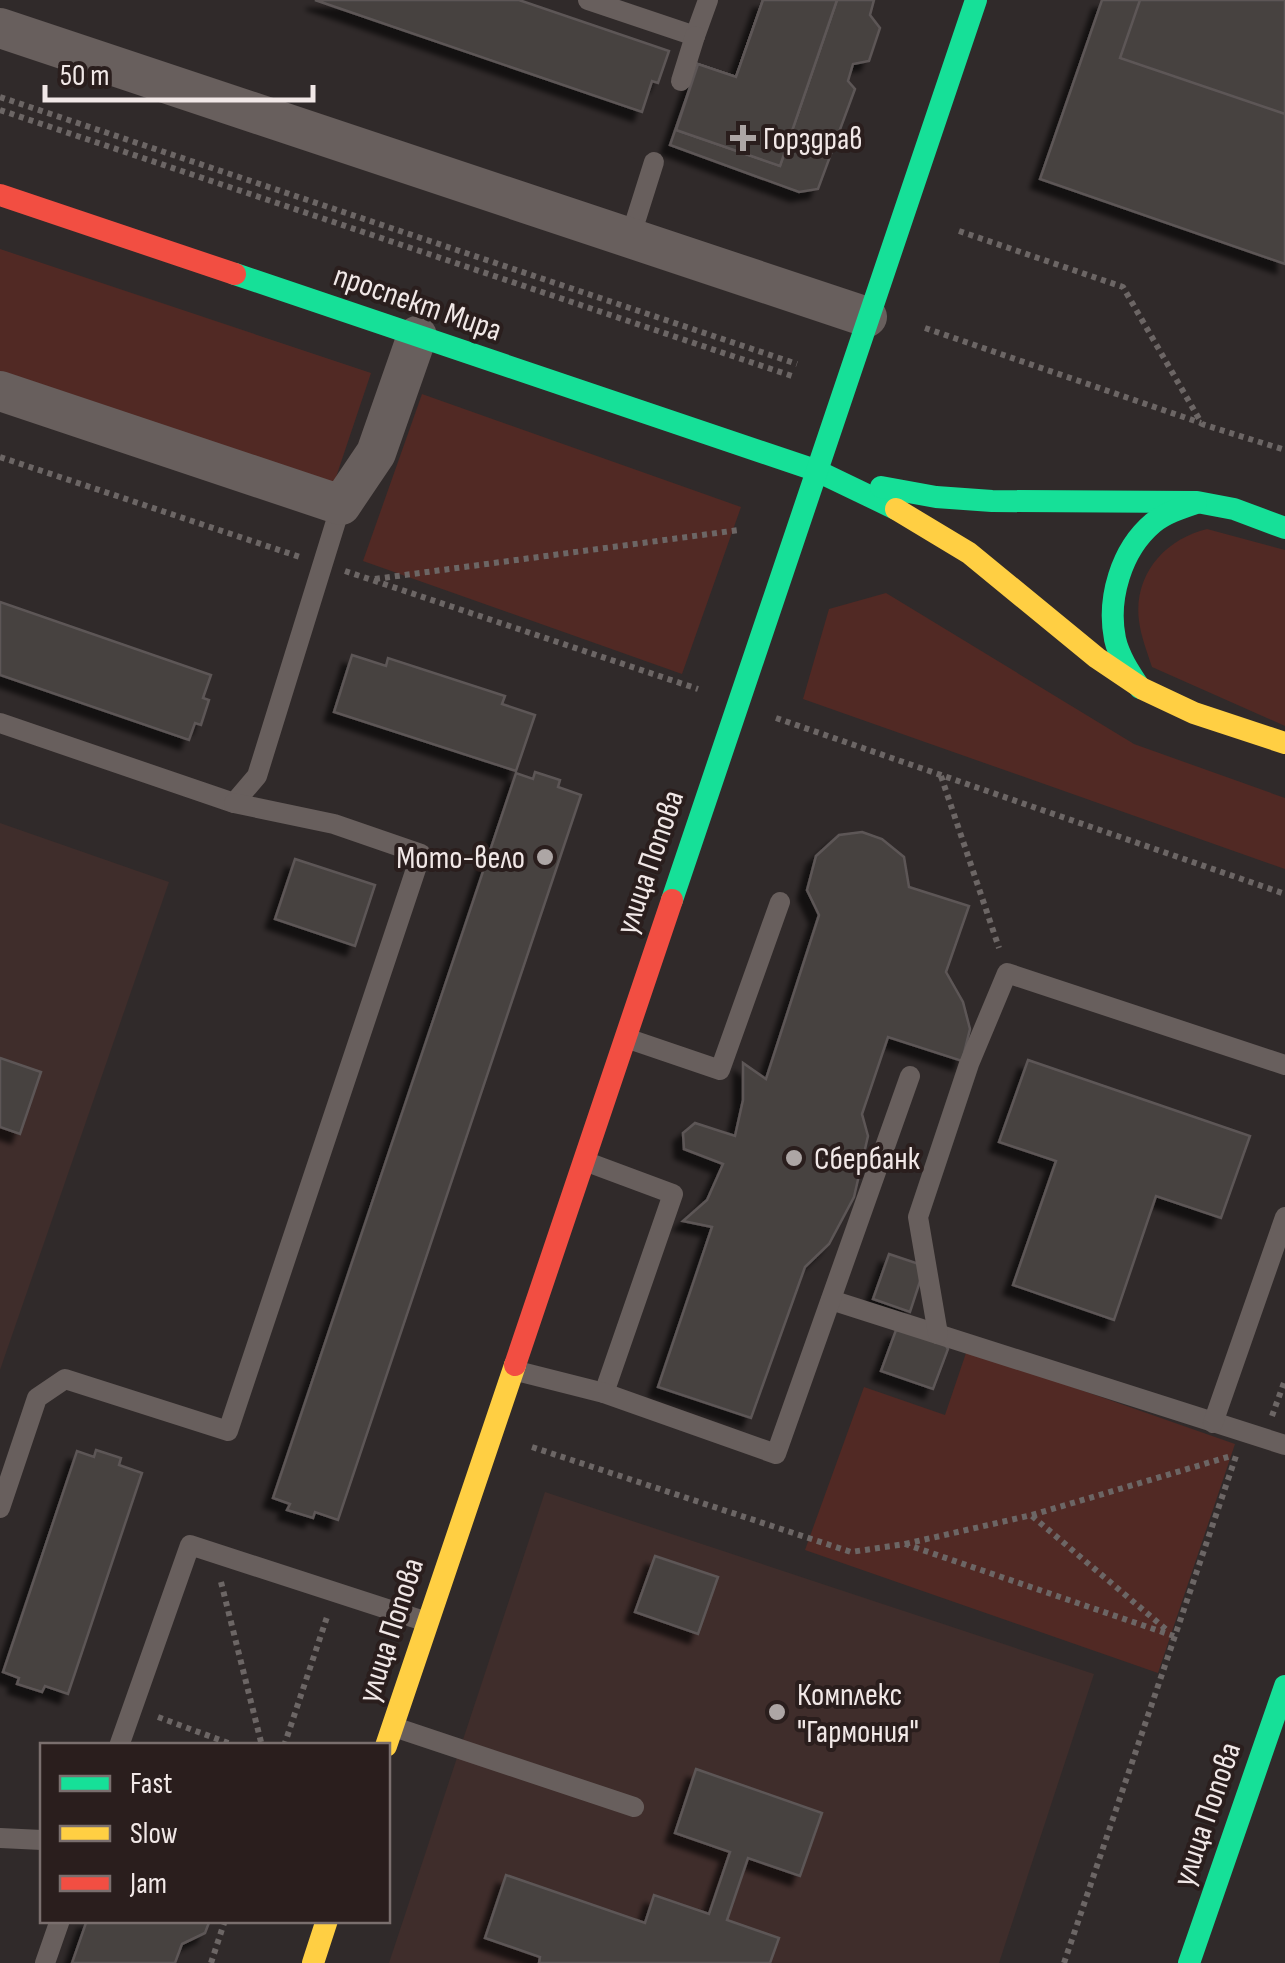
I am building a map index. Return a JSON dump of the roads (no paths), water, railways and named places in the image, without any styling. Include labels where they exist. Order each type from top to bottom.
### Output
[{"type":"street","name":"улица Попова","points":[[389,1736],[976,0]]},
{"type":"street","points":[[0,28],[867,317]]},
{"type":"street","name":"проспект Мира","points":[[0,196],[815,470],[908,494],[989,501],[1196,502],[1227,507],[1285,528]]},
{"type":"street","points":[[0,392],[341,505],[376,453],[417,336]]},
{"type":"street","name":"проспект Мира","points":[[815,470],[901,510],[970,554],[1090,654],[1140,688],[1162,700],[1285,743]]},
{"type":"street","points":[[1140,688],[1116,642],[1114,596],[1121,572],[1130,548],[1153,523],[1196,502]]},
{"type":"street","name":"улица Попова","points":[[1189,1963],[1285,1686]]},
{"type":"street","points":[[313,1963],[326,1923]]},
{"type":"lane","points":[[588,0],[695,36]]},
{"type":"lane","points":[[681,80],[708,0]]},
{"type":"lane","points":[[630,238],[654,162]]},
{"type":"lane","points":[[234,804],[258,776],[341,505]]},
{"type":"lane","points":[[0,723],[234,804],[334,824],[421,854],[228,1431],[65,1378],[37,1398],[0,1508]]},
{"type":"lane","points":[[624,1037],[720,1070],[780,902]]},
{"type":"lane","points":[[938,1334],[918,1218],[969,1064],[1007,973],[1285,1065]]},
{"type":"lane","points":[[511,1369],[604,1393],[776,1454],[910,1076]]},
{"type":"lane","points":[[584,1160],[673,1194],[604,1393]]},
{"type":"lane","points":[[1213,1423],[1285,1217]]},
{"type":"lane","points":[[831,1300],[1275,1442]]},
{"type":"lane","points":[[120,1743],[190,1545],[426,1622]]},
{"type":"lane","points":[[389,1736],[634,1808]]},
{"type":"lane","points":[[0,1838],[40,1840]]},
{"type":"lane","points":[[45,1963],[59,1923]]},
{"type":"place","name":"Горздрав","points":[[743,138]]},
{"type":"place","name":"Мото-вело","points":[[545,857]]},
{"type":"place","name":"Сбербанк","points":[[794,1158]]},
{"type":"place","name":"Комплекс \"Гармония\"","points":[[777,1712]]}]
